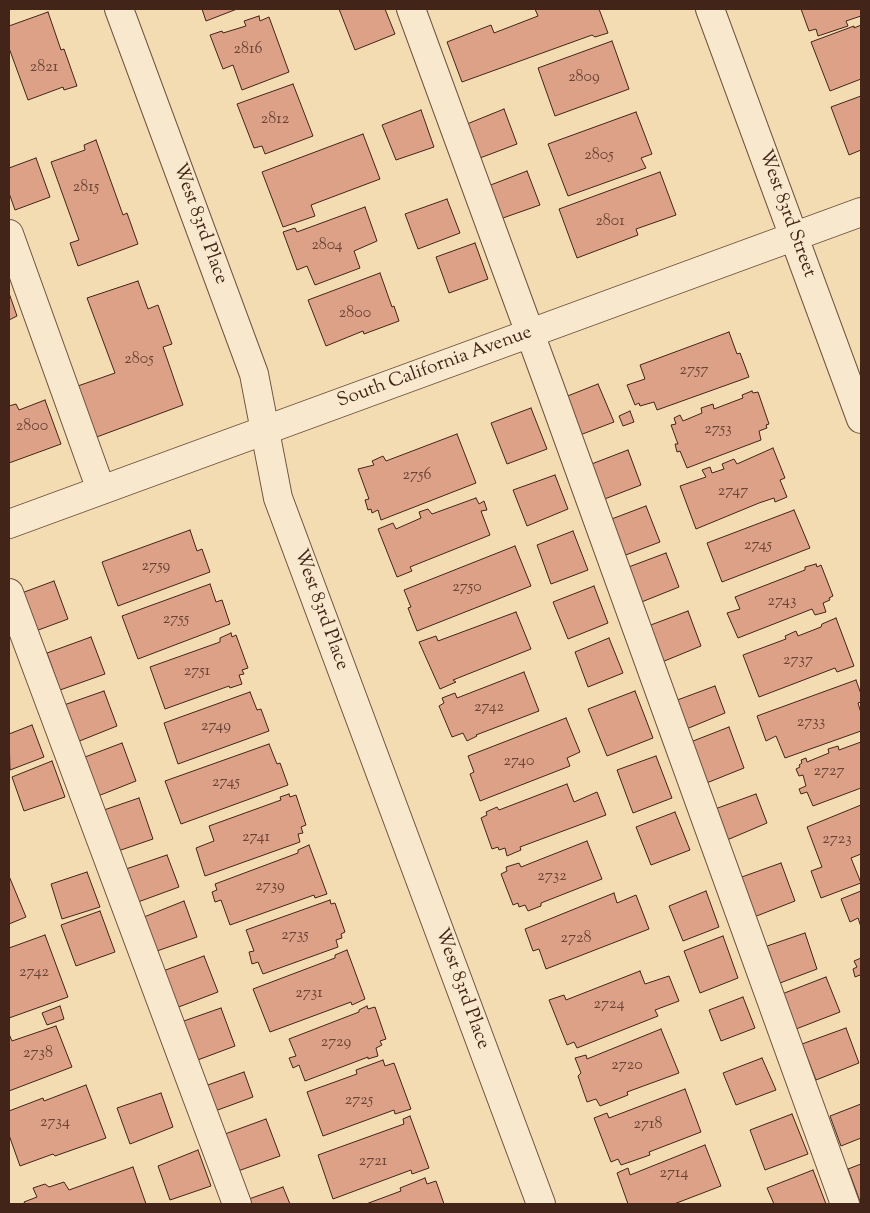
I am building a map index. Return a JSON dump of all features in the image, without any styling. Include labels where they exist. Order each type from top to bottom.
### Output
[{"type":"street","name":"West 83rd Place","points":[[120,9],[254,374],[278,498],[541,1204]]},
{"type":"street","points":[[410,9],[530,333],[846,1204]]},
{"type":"street","name":"West 83rd Street","points":[[710,9],[861,419]]},
{"type":"street","name":"South California Avenue","points":[[9,524],[861,212]]},
{"type":"street","points":[[9,234],[101,490]]},
{"type":"street","points":[[9,593],[238,1204]]},
{"type":"building","points":[[202,9],[237,9],[206,21]]},
{"type":"building","points":[[339,9],[385,9],[395,34],[355,50]]},
{"type":"building","points":[[535,9],[599,9],[608,33],[595,37],[592,35],[462,82],[447,42],[491,25],[494,33],[538,16]]},
{"type":"building","points":[[801,9],[861,9],[861,16],[846,21],[848,26],[818,36],[816,29],[809,31]]},
{"type":"building","points":[[48,12],[61,50],[64,49],[77,86],[64,90],[63,87],[28,100],[9,48],[9,26]]},
{"type":"building","points":[[259,16],[260,21],[269,17],[289,72],[242,90],[233,65],[223,69],[210,35],[246,26],[244,21]]},
{"type":"building","points":[[861,25],[861,79],[830,91],[811,42]]},
{"type":"building","points":[[612,41],[629,89],[555,116],[538,68]]},
{"type":"building","points":[[293,84],[313,136],[265,154],[262,146],[254,148],[237,104]]},
{"type":"building","points":[[861,96],[861,150],[849,155],[831,107]]},
{"type":"building","points":[[504,109],[517,144],[480,158],[467,124]]},
{"type":"building","points":[[421,110],[434,147],[396,160],[382,125]]},
{"type":"building","points":[[636,112],[652,154],[641,158],[646,168],[568,196],[548,144]]},
{"type":"building","points":[[363,134],[380,179],[311,205],[315,216],[283,227],[262,172]]},
{"type":"building","points":[[96,140],[123,215],[127,213],[138,244],[78,266],[70,243],[79,240],[51,162],[85,150],[84,145]]},
{"type":"building","points":[[36,158],[50,197],[15,210],[9,193],[9,168]]},
{"type":"building","points":[[527,171],[540,205],[500,219],[488,186]]},
{"type":"building","points":[[660,172],[676,215],[636,229],[638,235],[577,258],[559,209]]},
{"type":"building","points":[[447,199],[460,233],[418,249],[405,214]]},
{"type":"building","points":[[365,207],[377,241],[354,251],[360,268],[315,285],[307,266],[297,270],[283,232],[295,228],[297,232]]},
{"type":"building","points":[[475,243],[488,279],[449,293],[436,257]]},
{"type":"building","points":[[380,273],[399,321],[364,334],[363,331],[326,346],[308,300]]},
{"type":"building","points":[[138,281],[148,309],[158,305],[172,344],[163,347],[183,405],[94,438],[75,387],[115,373],[87,298]]},
{"type":"building","points":[[9,293],[17,316],[9,320]]},
{"type":"building","points":[[729,332],[737,354],[740,353],[749,377],[657,410],[654,402],[640,406],[639,403],[635,405],[627,385],[645,379],[640,365]]},
{"type":"building","points":[[598,384],[614,422],[580,435],[565,397]]},
{"type":"building","points":[[752,391],[753,393],[758,392],[769,424],[766,425],[767,428],[759,431],[761,440],[687,468],[680,451],[677,452],[675,444],[678,444],[671,425],[676,424],[674,418],[680,415],[683,421],[702,413],[701,408],[713,404],[714,409],[743,398],[742,395]]},
{"type":"building","points":[[45,400],[61,444],[9,463],[9,406],[16,404],[19,410]]},
{"type":"building","points":[[531,408],[547,449],[507,464],[491,423]]},
{"type":"building","points":[[630,411],[634,422],[623,426],[619,416]]},
{"type":"building","points":[[457,434],[476,483],[381,520],[378,510],[372,513],[371,509],[368,510],[365,500],[369,499],[358,469],[374,465],[372,461],[383,456],[386,461]]},
{"type":"building","points":[[773,448],[785,478],[780,480],[787,497],[775,502],[774,498],[759,503],[696,529],[680,486],[706,477],[702,470],[710,467],[712,473],[724,469],[722,464],[734,459],[737,464]]},
{"type":"building","points":[[628,450],[641,485],[602,500],[589,465]]},
{"type":"building","points":[[555,475],[568,509],[527,526],[513,490]]},
{"type":"building","points":[[476,498],[479,504],[484,501],[487,510],[481,511],[490,535],[410,567],[412,571],[397,577],[378,529],[393,523],[396,529],[421,518],[419,512],[428,509],[432,514]]},
{"type":"building","points":[[646,506],[660,542],[623,556],[609,520]]},
{"type":"building","points":[[794,510],[810,548],[722,582],[707,543]]},
{"type":"building","points":[[190,530],[197,551],[202,549],[210,572],[118,606],[102,562]]},
{"type":"building","points":[[573,531],[588,570],[551,584],[537,545]]},
{"type":"building","points":[[515,546],[531,586],[417,631],[408,608],[411,607],[404,590]]},
{"type":"building","points":[[666,553],[679,587],[639,603],[626,568]]},
{"type":"building","points":[[816,564],[817,567],[821,565],[833,596],[829,598],[830,600],[823,603],[826,612],[815,615],[812,609],[738,638],[727,613],[740,609],[735,597]]},
{"type":"building","points":[[54,581],[68,619],[33,632],[19,594]]},
{"type":"building","points":[[210,584],[216,602],[222,600],[230,624],[138,659],[122,616]]},
{"type":"building","points":[[594,586],[608,623],[568,639],[553,602]]},
{"type":"building","points":[[688,611],[701,646],[662,662],[648,626]]},
{"type":"building","points":[[516,612],[531,649],[453,680],[456,682],[440,689],[419,642],[436,636],[438,641]]},
{"type":"building","points":[[836,618],[854,666],[837,672],[835,668],[759,697],[743,655],[786,639],[785,636],[796,631],[798,636],[821,627],[822,624]]},
{"type":"building","points":[[231,633],[232,637],[236,635],[248,668],[242,670],[244,674],[239,675],[242,684],[230,688],[229,686],[165,709],[150,667],[220,642],[220,638]]},
{"type":"building","points":[[91,637],[105,674],[60,690],[47,653]]},
{"type":"building","points":[[609,638],[623,673],[588,687],[575,652]]},
{"type":"building","points":[[524,672],[539,711],[476,735],[467,741],[463,733],[452,737],[439,706],[444,703],[442,698],[455,693],[457,698]]},
{"type":"building","points":[[856,680],[861,694],[861,702],[858,703],[861,713],[861,731],[785,758],[776,736],[766,741],[757,716]]},
{"type":"building","points":[[715,686],[725,713],[684,730],[672,702]]},
{"type":"building","points":[[104,691],[117,726],[77,742],[64,705]]},
{"type":"building","points":[[635,691],[653,738],[607,756],[588,709]]},
{"type":"building","points":[[250,692],[257,710],[261,709],[269,731],[178,764],[164,723]]},
{"type":"building","points":[[566,718],[580,752],[567,758],[570,766],[480,801],[470,774],[474,772],[468,756]]},
{"type":"building","points":[[32,725],[44,757],[10,770],[9,734]]},
{"type":"building","points":[[729,727],[744,768],[704,784],[688,743]]},
{"type":"building","points":[[861,742],[861,788],[813,806],[807,792],[801,794],[799,789],[806,786],[803,775],[799,776],[796,769],[800,767],[801,760],[806,758],[807,762],[829,753],[828,749],[838,746],[839,750]]},
{"type":"building","points":[[122,743],[136,781],[98,796],[85,757]]},
{"type":"building","points":[[269,744],[277,764],[280,763],[288,785],[181,824],[165,781]]},
{"type":"building","points":[[656,756],[672,798],[633,813],[617,770]]},
{"type":"building","points":[[52,761],[65,797],[24,811],[12,777]]},
{"type":"building","points":[[567,784],[574,802],[597,792],[606,815],[520,847],[521,850],[507,856],[505,848],[499,850],[498,847],[492,849],[481,818],[487,815],[486,812],[497,807],[499,810]]},
{"type":"building","points":[[289,794],[290,797],[296,795],[306,825],[301,827],[303,833],[298,834],[300,842],[205,876],[196,848],[214,841],[209,826],[281,800],[280,797]]},
{"type":"building","points":[[756,794],[767,823],[727,840],[715,809]]},
{"type":"building","points":[[139,798],[153,839],[118,851],[104,810]]},
{"type":"building","points":[[861,805],[861,854],[851,858],[861,883],[821,898],[811,871],[822,867],[807,827]]},
{"type":"building","points":[[675,812],[690,850],[651,865],[636,827]]},
{"type":"building","points":[[587,841],[602,879],[541,903],[541,906],[528,911],[525,905],[519,907],[518,903],[513,905],[501,874],[507,871],[506,867],[519,863],[521,867]]},
{"type":"building","points":[[309,845],[327,894],[315,898],[314,895],[230,925],[221,900],[215,902],[212,892],[217,890],[215,884],[298,853],[298,850]]},
{"type":"building","points":[[167,855],[179,887],[138,902],[126,869]]},
{"type":"building","points":[[781,863],[795,901],[754,917],[739,878]]},
{"type":"building","points":[[87,872],[100,907],[62,919],[51,884]]},
{"type":"building","points":[[9,876],[26,917],[9,924]]},
{"type":"building","points":[[706,891],[719,927],[683,941],[669,906]]},
{"type":"building","points":[[861,891],[861,927],[858,918],[850,922],[841,899]]},
{"type":"building","points":[[614,893],[617,903],[636,895],[649,929],[546,969],[539,949],[533,951],[525,929]]},
{"type":"building","points":[[330,900],[331,904],[335,903],[345,932],[341,934],[342,938],[336,940],[338,947],[263,974],[258,962],[252,964],[249,952],[254,951],[246,930]]},
{"type":"building","points":[[184,901],[197,937],[157,951],[144,917]]},
{"type":"building","points":[[100,911],[115,952],[76,966],[61,925]]},
{"type":"building","points":[[805,933],[817,969],[780,983],[767,946]]},
{"type":"building","points":[[45,935],[68,997],[9,1018],[9,948]]},
{"type":"building","points":[[723,936],[738,978],[700,993],[684,951]]},
{"type":"building","points":[[347,950],[365,999],[352,1005],[351,1002],[270,1032],[253,989],[335,958],[335,955]]},
{"type":"building","points":[[204,956],[218,992],[176,1008],[163,971]]},
{"type":"building","points":[[861,958],[861,978],[860,975],[855,977],[853,969],[857,967],[854,961]]},
{"type":"building","points":[[640,971],[645,984],[669,976],[679,1001],[655,1010],[658,1016],[577,1048],[574,1042],[567,1045],[549,1000],[564,995],[566,1000]]},
{"type":"building","points":[[826,977],[840,1012],[796,1029],[782,994]]},
{"type":"building","points":[[743,997],[755,1028],[721,1041],[709,1010]]},
{"type":"building","points":[[60,1006],[64,1019],[47,1025],[42,1013]]},
{"type":"building","points":[[367,1006],[368,1009],[375,1007],[386,1039],[380,1041],[382,1045],[376,1048],[378,1056],[368,1059],[368,1057],[305,1081],[299,1065],[293,1068],[289,1058],[296,1056],[289,1039],[359,1012],[359,1010]]},
{"type":"building","points":[[221,1008],[235,1046],[195,1061],[181,1022]]},
{"type":"building","points":[[56,1026],[72,1067],[9,1091],[9,1034],[12,1041]]},
{"type":"building","points":[[846,1028],[859,1063],[816,1080],[802,1044]]},
{"type":"building","points":[[661,1029],[679,1073],[627,1092],[628,1095],[600,1106],[596,1099],[587,1102],[578,1076],[581,1073],[575,1058],[586,1055],[587,1059]]},
{"type":"building","points":[[762,1058],[776,1090],[736,1105],[723,1073]]},
{"type":"building","points":[[383,1060],[385,1066],[394,1063],[411,1109],[395,1114],[394,1110],[323,1136],[307,1092],[357,1074],[356,1070]]},
{"type":"building","points":[[244,1072],[253,1097],[215,1111],[205,1086]]},
{"type":"building","points":[[86,1085],[106,1138],[20,1166],[9,1135],[9,1111],[43,1098],[44,1101]]},
{"type":"building","points":[[685,1089],[701,1132],[649,1152],[650,1155],[621,1165],[618,1159],[611,1162],[594,1118],[607,1113],[609,1118]]},
{"type":"building","points":[[161,1093],[173,1127],[130,1144],[117,1108]]},
{"type":"building","points":[[861,1104],[861,1138],[841,1146],[830,1116]]},
{"type":"building","points":[[792,1114],[808,1154],[765,1170],[750,1130]]},
{"type":"building","points":[[410,1116],[429,1168],[412,1174],[411,1170],[333,1199],[318,1155],[404,1124],[403,1119]]},
{"type":"building","points":[[266,1119],[280,1156],[238,1171],[225,1134]]},
{"type":"building","points":[[705,1145],[721,1186],[674,1204],[628,1204],[617,1173],[628,1168],[630,1175]]},
{"type":"building","points":[[198,1150],[211,1186],[170,1200],[158,1166]]},
{"type":"building","points":[[861,1164],[861,1204],[848,1169]]},
{"type":"building","points":[[133,1167],[146,1204],[25,1204],[24,1202],[37,1197],[33,1188],[45,1184],[49,1187],[64,1182],[69,1190]]},
{"type":"building","points":[[813,1170],[826,1204],[774,1204],[767,1188]]},
{"type":"building","points":[[425,1178],[427,1184],[436,1181],[444,1204],[366,1204],[401,1191],[400,1188]]},
{"type":"building","points":[[283,1187],[290,1204],[248,1204],[246,1200]]}]
